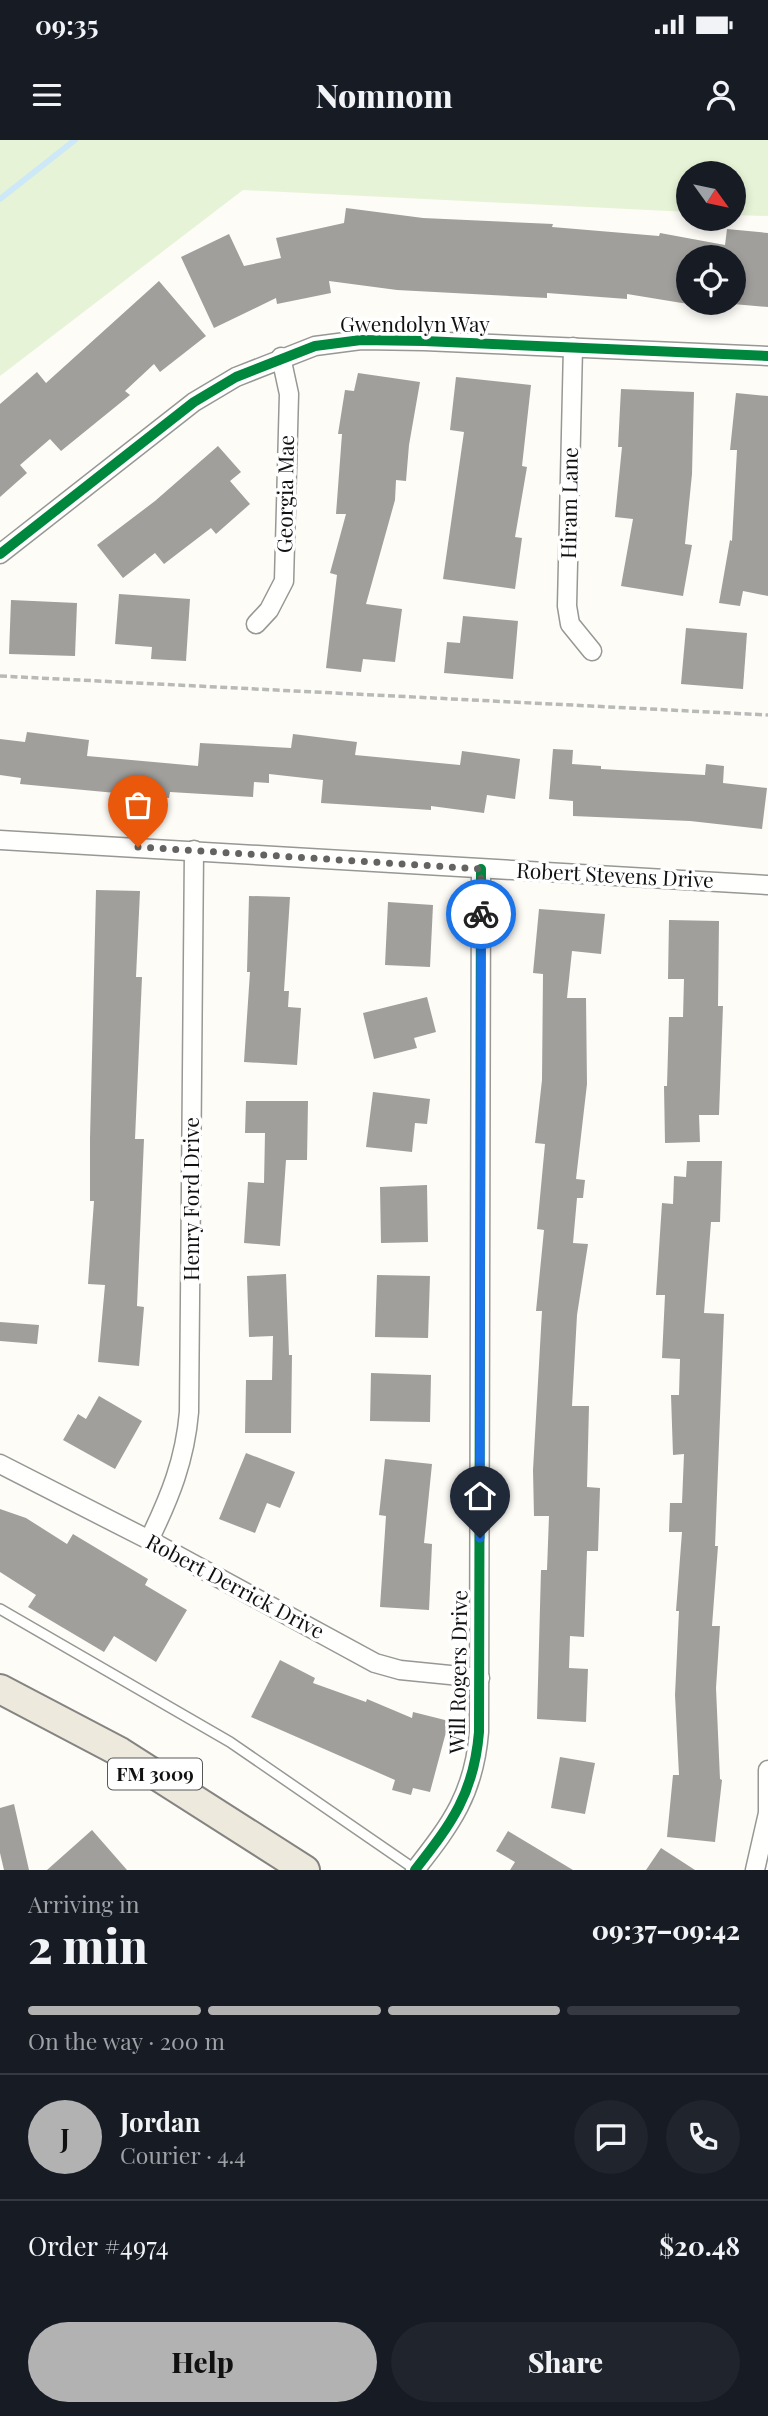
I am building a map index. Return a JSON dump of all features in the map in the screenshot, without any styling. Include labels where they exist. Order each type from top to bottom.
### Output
[{"type":"main road","name":"FM 3009","points":[[0,1689],[120,1752],[305,1870]]},
{"type":"street","name":"Gwendolyn Way","points":[[0,554],[194,402],[236,377],[281,357],[316,346],[361,340],[768,356]]},
{"type":"street","name":"Hiram Lane","points":[[573,347],[567,606],[570,624],[592,650]]},
{"type":"street","name":"Georgia Mae","points":[[256,624],[269,610],[284,582],[289,394],[281,357]]},
{"type":"street","name":"Robert Stevens Drive","points":[[0,840],[768,885]]},
{"type":"street","name":"Henry Ford Drive","points":[[149,1540],[179,1475],[186,1447],[189,1412],[194,850]]},
{"type":"street","name":"Will Rogers Drive","points":[[415,1870],[449,1826],[476,1765],[480,1678],[481,869]]},
{"type":"street","name":"Robert Derrick Drive","points":[[0,1464],[149,1540],[376,1663],[400,1671],[480,1678]]},
{"type":"street","points":[[755,1870],[768,1813],[768,1770]]},
{"type":"lane","points":[[0,1609],[230,1742],[415,1870]]},
{"type":"path","points":[[0,676],[768,715]]},
{"type":"green space","points":[[0,140],[768,140],[768,216],[746,215],[746,161],[676,161],[676,211],[243,190],[0,376]]},
{"type":"building","points":[[346,208],[423,218],[553,224],[552,227],[659,236],[660,233],[725,245],[676,245],[676,302],[627,294],[627,299],[547,293],[547,298],[397,290],[329,281],[331,293],[277,304],[276,298],[214,328],[181,257],[229,234],[244,266],[281,258],[276,238],[344,223]]},
{"type":"building","points":[[727,231],[768,233],[768,307],[746,305],[746,245],[725,245]]},
{"type":"building","points":[[159,281],[206,336],[160,372],[154,364],[125,391],[130,395],[61,451],[50,439],[20,465],[27,473],[0,497],[0,404],[37,372],[46,383]]},
{"type":"building","points":[[358,373],[420,382],[406,481],[396,480],[395,500],[366,604],[402,609],[395,662],[363,659],[361,672],[326,668],[337,575],[330,573],[346,514],[336,514],[342,434],[338,434],[345,390],[354,391]]},
{"type":"building","points":[[456,377],[531,385],[522,466],[527,467],[515,537],[522,538],[515,589],[443,579],[464,432],[450,430]]},
{"type":"building","points":[[621,389],[694,392],[692,474],[685,544],[692,545],[683,596],[621,586],[633,519],[615,517],[622,447],[618,447]]},
{"type":"building","points":[[736,393],[768,396],[768,596],[743,591],[740,606],[719,603],[730,540],[732,541],[737,450],[730,450]]},
{"type":"building","points":[[218,446],[241,472],[230,481],[250,504],[216,534],[211,528],[164,564],[155,553],[123,578],[97,545],[155,501]]},
{"type":"building","points":[[119,594],[190,599],[186,661],[151,659],[152,647],[115,644]]},
{"type":"building","points":[[11,600],[77,603],[75,656],[9,654]]},
{"type":"building","points":[[463,616],[518,621],[513,679],[444,673],[447,642],[460,643]]},
{"type":"building","points":[[686,628],[747,633],[743,689],[681,684]]},
{"type":"building","points":[[27,732],[89,740],[87,756],[198,766],[200,743],[291,748],[293,734],[357,742],[355,755],[460,765],[462,751],[520,759],[515,799],[487,795],[484,813],[431,806],[431,810],[321,803],[323,780],[269,774],[269,783],[254,782],[253,797],[170,792],[169,798],[20,784],[21,778],[0,775],[0,739],[25,742]]},
{"type":"building","points":[[553,749],[573,750],[572,764],[601,766],[601,769],[705,775],[706,764],[724,766],[723,783],[767,788],[762,829],[690,821],[573,816],[573,801],[549,799]]},
{"type":"building","points":[[96,890],[140,891],[136,977],[142,977],[135,1139],[144,1139],[137,1306],[144,1307],[139,1366],[98,1362],[105,1285],[88,1284],[94,1201],[90,1201],[90,1139]]},
{"type":"building","points":[[249,896],[290,897],[284,991],[289,991],[288,1007],[301,1008],[297,1065],[244,1062],[250,972],[247,972]]},
{"type":"building","points":[[388,902],[433,905],[430,967],[385,965]]},
{"type":"building","points":[[539,909],[605,914],[601,954],[572,951],[567,998],[586,998],[587,1084],[576,1179],[585,1180],[583,1198],[577,1198],[573,1243],[588,1244],[577,1315],[572,1406],[589,1406],[587,1487],[600,1488],[598,1551],[587,1551],[584,1637],[570,1636],[569,1668],[588,1669],[586,1722],[537,1719],[541,1570],[547,1570],[549,1516],[534,1516],[533,1470],[542,1311],[536,1311],[544,1230],[537,1229],[545,1144],[535,1143],[542,1080],[543,974],[533,973]]},
{"type":"building","points":[[669,920],[719,921],[718,1006],[723,1006],[719,1115],[699,1115],[700,1142],[665,1143],[664,1086],[667,1086],[669,1017],[683,1017],[684,979],[668,979]]},
{"type":"building","points":[[427,997],[436,1032],[414,1038],[417,1048],[374,1059],[363,1013]]},
{"type":"building","points":[[373,1092],[430,1099],[427,1124],[415,1123],[412,1152],[366,1147]]},
{"type":"building","points":[[246,1101],[308,1101],[307,1160],[286,1160],[280,1246],[244,1243],[248,1182],[264,1183],[265,1133],[245,1133]]},
{"type":"building","points":[[687,1161],[722,1161],[720,1222],[711,1222],[704,1313],[724,1314],[715,1546],[718,1546],[712,1626],[720,1626],[716,1688],[722,1780],[715,1842],[667,1837],[673,1775],[679,1775],[675,1695],[679,1611],[676,1611],[682,1532],[669,1532],[670,1503],[682,1503],[684,1454],[673,1455],[671,1395],[679,1395],[680,1359],[662,1358],[665,1295],[656,1295],[662,1203],[673,1204],[674,1176],[686,1177]]},
{"type":"building","points":[[427,1185],[428,1242],[381,1243],[380,1187]]},
{"type":"building","points":[[286,1274],[289,1355],[292,1355],[291,1433],[245,1433],[246,1380],[272,1380],[273,1336],[249,1337],[247,1276]]},
{"type":"building","points":[[377,1275],[430,1276],[428,1338],[375,1337]]},
{"type":"building","points":[[0,1322],[39,1325],[37,1344],[0,1341]]},
{"type":"building","points":[[371,1373],[431,1375],[430,1422],[370,1421]]},
{"type":"building","points":[[99,1396],[142,1421],[115,1469],[63,1440],[78,1414],[86,1419]]},
{"type":"building","points":[[246,1453],[295,1472],[280,1508],[267,1503],[255,1533],[219,1519]]},
{"type":"building","points":[[385,1459],[432,1464],[424,1543],[432,1544],[429,1610],[380,1607],[386,1516],[379,1515]]},
{"type":"building","points":[[0,1509],[26,1518],[67,1544],[73,1534],[148,1579],[145,1585],[187,1610],[156,1662],[114,1636],[104,1652],[28,1607],[36,1595],[0,1572]]},
{"type":"building","points":[[280,1660],[315,1678],[313,1683],[366,1702],[367,1699],[412,1718],[413,1712],[449,1721],[430,1792],[413,1788],[411,1795],[392,1790],[395,1780],[251,1717]]},
{"type":"building","points":[[560,1757],[595,1763],[585,1814],[551,1808]]},
{"type":"building","points":[[14,1804],[29,1870],[4,1870],[0,1853],[0,1808]]},
{"type":"building","points":[[92,1830],[127,1870],[47,1870]]},
{"type":"building","points":[[508,1831],[573,1870],[510,1870],[515,1862],[496,1851]]},
{"type":"building","points":[[661,1848],[695,1870],[646,1870]]},
{"type":"waterway","points":[[0,199],[75,140]]},
{"type":"cycle path","points":[[0,554],[194,402],[236,377],[315,346],[361,340],[424,341],[768,356]]},
{"type":"cycle path","points":[[415,1870],[459,1806],[472,1773],[479,1732],[481,869]]},
{"type":"way so far","points":[[138,847],[481,869],[481,914]]},
{"type":"route","points":[[480,1538],[481,914]]}]
